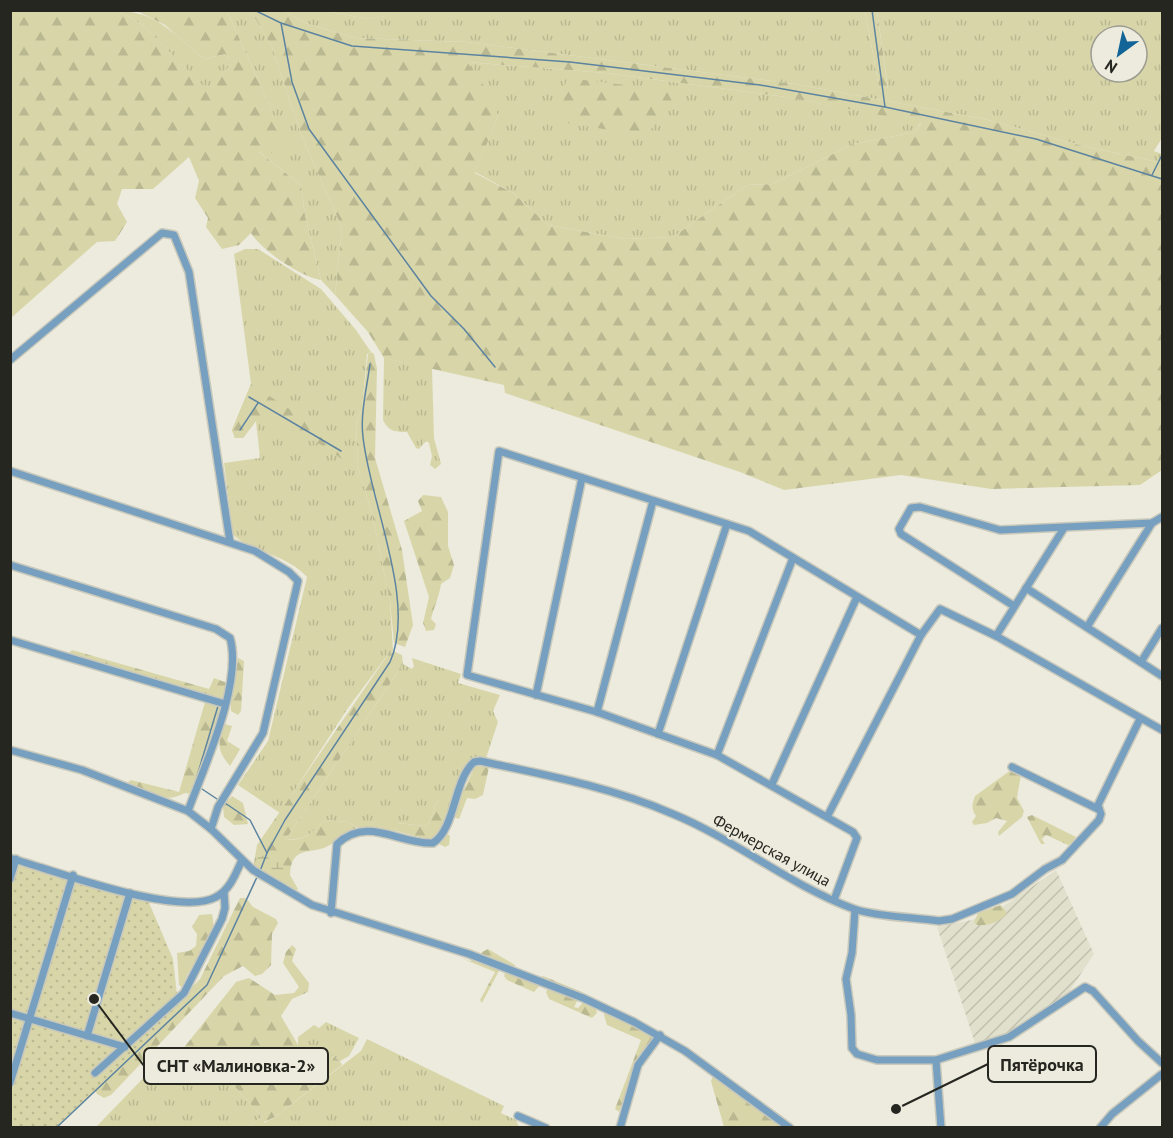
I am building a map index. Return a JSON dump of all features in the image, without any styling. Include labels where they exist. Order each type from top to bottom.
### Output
[{"type":"street","points":[[10,360],[162,233],[174,235],[189,272],[230,542]]},
{"type":"street","points":[[834,900],[857,838],[853,832],[772,784],[717,755],[597,712],[467,675],[497,454],[501,450],[755,534],[921,635]]},
{"type":"street","points":[[10,471],[255,551],[289,572],[298,581],[299,586],[263,733],[218,807],[211,829]]},
{"type":"street","points":[[536,695],[582,478]]},
{"type":"street","points":[[597,712],[653,501]]},
{"type":"street","points":[[1014,606],[901,534],[899,529],[911,508],[920,507],[1000,531],[1152,524]]},
{"type":"street","points":[[1087,627],[1152,524],[1162,517]]},
{"type":"street","points":[[658,734],[727,524]]},
{"type":"street","points":[[996,636],[1064,528]]},
{"type":"street","points":[[717,755],[794,558]]},
{"type":"street","points":[[10,565],[224,632],[230,638],[232,646],[225,704],[205,770],[188,811]]},
{"type":"street","points":[[1026,588],[1162,676]]},
{"type":"street","points":[[772,784],[857,597]]},
{"type":"street","points":[[827,817],[921,635],[940,609],[996,636],[1162,730]]},
{"type":"street","points":[[1141,662],[1162,628]]},
{"type":"street","points":[[10,640],[225,704]]},
{"type":"street","name":"Фермерская улица","points":[[331,913],[337,844],[352,834],[372,831],[433,843],[443,833],[466,771],[474,762],[480,761],[604,788],[672,813],[711,831],[766,866],[855,909],[939,921],[969,912],[1012,894],[1045,868],[1062,860],[1101,814],[1098,809],[1140,719]]},
{"type":"street","points":[[10,750],[82,770],[188,811],[211,829],[242,860],[280,887],[331,913],[491,962],[583,998],[660,1035],[790,1128]]},
{"type":"street","points":[[1012,767],[1098,809]]},
{"type":"street","points":[[10,879],[13,859],[156,899],[194,903],[213,899],[224,892]]},
{"type":"street","points":[[95,1073],[184,993],[222,919],[224,892],[242,860]]},
{"type":"street","points":[[10,1083],[73,875]]},
{"type":"street","points":[[87,1036],[129,892]]},
{"type":"street","points":[[855,909],[852,953],[846,979],[851,1015],[852,1048],[857,1054],[877,1060],[936,1060],[1010,1037],[1085,987],[1093,991],[1138,1041],[1162,1063]]},
{"type":"street","points":[[10,1013],[124,1047]]},
{"type":"street","points":[[620,1128],[638,1065],[660,1035]]},
{"type":"street","points":[[936,1060],[941,1128]]},
{"type":"street","points":[[1100,1128],[1162,1074]]},
{"type":"street","points":[[518,1116],[546,1128]]},
{"type":"shaded area","points":[[1056,870],[1094,954],[1069,992],[1042,1016],[1009,1034],[975,1043],[937,927],[972,920],[1001,908]]},
{"type":"green space","points":[[11,10],[118,11],[143,25],[209,92],[230,65],[230,58],[225,54],[206,59],[200,56],[165,25],[137,11],[227,11],[285,140],[279,153],[259,152],[301,185],[305,216],[321,280],[303,274],[282,262],[263,247],[251,233],[239,245],[222,249],[206,227],[208,218],[195,198],[199,181],[189,157],[153,189],[122,189],[117,204],[127,222],[115,241],[97,242],[11,318]]},
{"type":"green space","points":[[325,10],[416,11],[369,19]]},
{"type":"green space","points":[[416,10],[865,11],[879,87],[888,88],[877,11],[1162,11],[1162,138],[1154,151],[1162,154],[1162,163],[1083,146],[984,119],[795,84],[466,42],[356,38],[308,24],[283,11],[325,11],[369,19]]},
{"type":"green space","points":[[118,11],[131,12],[153,19],[200,56],[206,59],[225,54],[230,58],[230,65],[209,93],[143,25]]},
{"type":"green space","points":[[227,11],[251,11],[272,47],[301,134],[342,228],[335,295],[321,280],[305,216],[301,185],[258,151],[271,109]]},
{"type":"green space","points":[[251,11],[283,11],[308,24],[356,38],[466,42],[795,84],[984,119],[1083,146],[1162,163],[1162,470],[1140,485],[991,489],[901,475],[784,490],[740,472],[505,393],[504,385],[384,358],[368,332],[335,295],[342,228],[301,134],[272,47]],"holes":[[[467,62],[606,73],[786,97],[921,123],[915,132],[853,144],[773,184],[747,185],[673,237],[625,239],[548,225],[513,193],[475,173],[498,116],[492,97]]]},
{"type":"green space","points":[[865,11],[877,11],[888,89],[879,87]]},
{"type":"green space","points":[[466,62],[606,73],[786,97],[921,122],[915,132],[853,144],[773,184],[747,185],[673,237],[625,239],[548,225],[513,193],[475,172],[498,116]]},
{"type":"green space","points":[[568,78],[666,90],[672,101],[646,136],[567,123],[554,109]]},
{"type":"green space","points":[[245,249],[258,249],[321,289],[356,330],[371,352],[367,354],[362,409],[356,424],[358,467],[372,514],[390,601],[393,651],[389,653],[348,708],[280,813],[238,785],[268,741],[307,577],[289,563],[247,544],[233,534],[224,463],[260,458],[256,421],[243,438],[235,438],[232,430],[251,384],[234,254]]},
{"type":"green space","points":[[371,352],[374,354],[377,369],[375,458],[402,550],[413,625],[405,647],[394,643],[390,601],[372,514],[358,467],[356,424],[362,409],[368,354]]},
{"type":"green space","points":[[384,358],[432,368],[434,438],[441,464],[435,469],[430,465],[432,456],[429,443],[426,441],[419,449],[416,448],[407,432],[393,430],[383,420]]},
{"type":"green space","points":[[251,384],[334,438],[345,448],[342,459],[318,443],[263,416],[256,421],[243,438],[235,438],[232,430]]},
{"type":"green space","points":[[423,495],[441,497],[448,512],[448,546],[454,565],[450,578],[441,584],[431,619],[436,624],[434,630],[426,631],[423,623],[429,597],[404,521],[422,511],[418,501]]},
{"type":"green space","points":[[72,650],[209,689],[214,678],[227,683],[210,748],[191,794],[185,793],[171,798],[157,796],[130,785],[128,782],[131,780],[179,792],[205,702],[69,661],[67,655]]},
{"type":"green space","points":[[393,651],[402,655],[403,664],[286,839],[293,840],[303,837],[325,820],[347,822],[357,827],[328,846],[304,852],[294,859],[290,875],[298,889],[294,892],[256,868],[254,863],[257,845],[389,653]]},
{"type":"green space","points":[[238,658],[244,661],[241,711],[238,715],[231,711],[231,697]]},
{"type":"green space","points":[[412,658],[461,674],[458,683],[500,695],[493,711],[498,722],[485,761],[464,770],[456,787],[437,802],[429,823],[424,826],[398,823],[396,831],[357,827],[347,822],[325,820],[308,835],[298,839],[286,839],[403,664],[412,669],[414,666]]},
{"type":"green space","points":[[225,724],[232,726],[227,741],[240,749],[230,766],[220,751]]},
{"type":"green space","points":[[475,766],[489,767],[483,795],[475,799],[467,798],[459,819],[448,815],[441,831],[450,836],[449,845],[445,847],[431,840],[396,831],[397,823],[424,826],[429,823],[437,802],[452,789],[464,790]]},
{"type":"green space","points":[[1011,770],[1021,775],[1017,798],[1024,811],[1022,817],[999,836],[998,832],[1007,821],[996,818],[987,823],[974,825],[972,822],[976,816],[973,804],[975,796]]},
{"type":"green space","points":[[232,796],[243,803],[248,824],[234,825],[224,817],[223,806]]},
{"type":"green space","points":[[1032,815],[1076,837],[1074,842],[1068,845],[1046,835],[1042,839],[1045,844],[1041,844],[1027,817]]},
{"type":"green space","points":[[271,855],[279,858],[284,866],[280,884],[260,871],[254,863],[259,856]]},
{"type":"green space","points":[[10,858],[147,898],[173,959],[179,1013],[56,1127],[11,1127]]},
{"type":"green space","points":[[240,898],[246,898],[253,907],[276,919],[278,923],[272,934],[271,965],[262,974],[255,976],[243,966],[224,976],[111,1095],[104,1098],[97,1094],[94,1088],[200,979]]},
{"type":"green space","points":[[1001,905],[1007,913],[1001,919],[985,925],[977,925],[974,922],[978,913]]},
{"type":"green space","points":[[212,914],[212,935],[186,978],[183,988],[179,985],[177,953],[189,951],[196,946],[197,934],[192,927],[199,915]]},
{"type":"green space","points":[[292,945],[296,949],[292,961],[309,983],[308,992],[292,999],[281,1016],[298,1045],[315,1045],[340,1061],[342,1065],[275,1117],[264,1122],[264,1127],[247,1127],[262,1117],[208,1057],[196,1060],[174,1072],[160,1074],[155,1066],[169,1055],[182,1050],[236,982],[249,978],[275,995],[294,993],[299,987],[283,963],[286,952]]},
{"type":"green space","points":[[488,949],[515,965],[513,972],[531,979],[534,983],[543,976],[582,992],[574,1007],[578,1008],[589,996],[607,1004],[595,1006],[597,1013],[592,1018],[549,999],[546,992],[549,987],[541,984],[534,992],[507,980],[504,976],[507,968],[501,967],[482,1003],[480,1000],[495,972],[461,958],[470,961],[480,957],[482,952]]},
{"type":"green space","points":[[605,1011],[654,1035],[636,1065],[619,1112],[615,1109],[641,1040],[607,1025]]},
{"type":"green space","points":[[326,1022],[359,1038],[349,1056],[340,1061],[315,1045],[298,1045],[298,1037],[314,1025],[319,1028]]},
{"type":"green space","points":[[367,1039],[504,1106],[501,1113],[516,1120],[519,1127],[264,1128],[264,1123],[361,1051]]},
{"type":"green space","points":[[208,1057],[262,1117],[247,1127],[95,1128],[155,1066],[156,1070],[186,1068],[199,1058]]},
{"type":"green space","points":[[713,1076],[784,1127],[724,1127],[711,1081]]},
{"type":"waterway","points":[[254,10],[281,23],[352,46],[570,62],[760,85],[885,107],[1036,139],[1162,179]]},
{"type":"waterway","points":[[872,10],[885,107]]},
{"type":"waterway","points":[[281,23],[292,82],[309,129],[431,296],[464,329],[495,367]]},
{"type":"waterway","points":[[1152,175],[1162,155]]},
{"type":"waterway","points":[[267,853],[285,820],[390,662],[397,638],[398,611],[395,582],[367,463],[362,428],[370,364]]},
{"type":"waterway","points":[[249,397],[341,451]]},
{"type":"waterway","points":[[240,430],[258,403]]},
{"type":"waterway","points":[[195,783],[218,706]]},
{"type":"waterway","points":[[202,789],[217,799]]},
{"type":"waterway","points":[[225,803],[250,820],[267,853],[260,871]]},
{"type":"waterway","points":[[56,1128],[207,985],[257,877]]},
{"type":"place","name":"СНТ «Малиновка-2»","points":[[94,999]]},
{"type":"place","name":"Пятёрочка","points":[[896,1109]]}]
